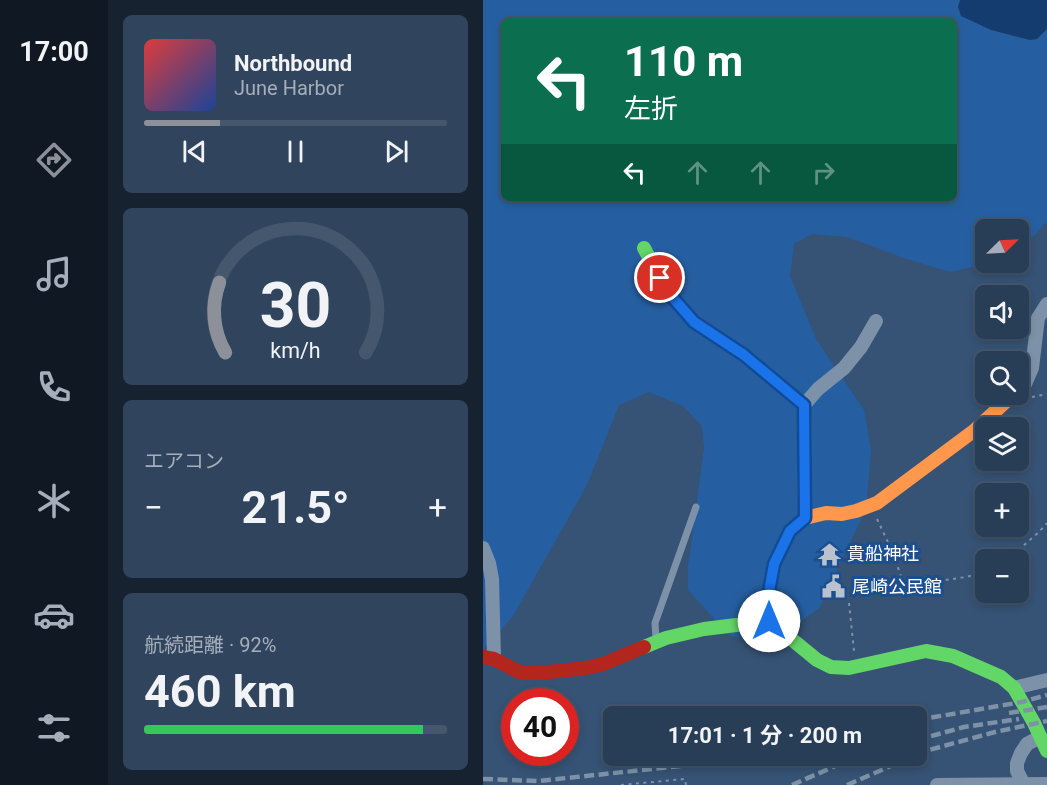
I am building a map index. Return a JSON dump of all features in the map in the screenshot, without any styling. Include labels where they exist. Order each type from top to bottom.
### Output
[{"type":"street","points":[[644,248],[667,291],[694,322],[744,355],[804,405]]},
{"type":"street","points":[[1029,375],[1032,368],[1038,318],[1047,304]]},
{"type":"street","points":[[805,518],[804,405],[818,389],[844,368],[861,347],[876,321]]},
{"type":"street","points":[[1002,405],[975,430],[895,490],[869,506],[849,513],[826,513],[805,518],[790,531],[774,564],[767,603],[769,621],[817,660],[831,667],[856,667],[926,651],[953,656],[1001,677],[1014,688],[1047,751]]},
{"type":"street","points":[[483,548],[492,579],[488,658],[521,673],[586,668],[603,664],[666,638],[704,629],[769,621]]},
{"type":"street","points":[[1014,688],[1047,680]]},
{"type":"street","points":[[1024,785],[1017,771],[1017,763],[1027,744],[1040,736]]},
{"type":"street","points":[[937,785],[1047,784]]},
{"type":"lane","points":[[655,642],[655,623],[696,507]]},
{"type":"path","points":[[869,506],[894,555],[903,583],[912,585],[975,575]]},
{"type":"path","points":[[1020,549],[1047,523]]},
{"type":"path","points":[[849,603],[856,667]]},
{"type":"path","points":[[621,785],[685,778],[686,785]]},
{"type":"shaded area","points":[[483,0],[1047,0],[1047,221],[1034,236],[1029,239],[1029,219],[975,219],[975,266],[950,272],[847,237],[812,234],[794,244],[790,276],[816,339],[864,410],[871,450],[866,509],[819,608],[793,627],[764,639],[730,636],[688,590],[688,567],[704,448],[702,426],[683,406],[649,392],[619,405],[587,485],[513,616],[483,650]]},
{"type":"shaded area","points":[[960,0],[1047,0],[1047,29],[1037,39],[1030,40],[991,30],[961,16],[958,7]]},
{"type":"railway","points":[[927,718],[1022,702],[1047,695]]},
{"type":"railway","points":[[1009,713],[1047,707]]},
{"type":"railway","points":[[927,737],[964,727],[1019,719]]},
{"type":"railway","points":[[927,751],[995,732],[1047,721]]},
{"type":"railway","points":[[483,779],[538,781],[681,766]]},
{"type":"railway","points":[[792,785],[836,766]]},
{"type":"railway","points":[[847,785],[891,766]]},
{"type":"traffic: fast","points":[[644,248],[667,291],[694,322],[744,355],[804,405],[805,518]]},
{"type":"traffic: fast","points":[[644,647],[666,638],[704,629],[769,621]]},
{"type":"traffic: fast","points":[[778,628],[817,660],[831,667],[849,668],[926,651],[953,656],[1001,677],[1014,688],[1047,751]]},
{"type":"traffic: slow","points":[[778,628],[769,621],[767,603],[774,564],[790,531],[805,518],[826,513],[842,514],[877,503],[975,430],[1002,405]]},
{"type":"traffic: jam","points":[[483,657],[494,659],[521,673],[540,673],[603,664],[644,647]]},
{"type":"place","name":"貴船神社","points":[[829,554]]},
{"type":"place","name":"尾崎公民館","points":[[834,587]]},
{"type":"route","points":[[660,278],[667,291],[694,322],[744,355],[804,405],[805,518],[790,531],[774,564],[767,603],[769,621]]}]
